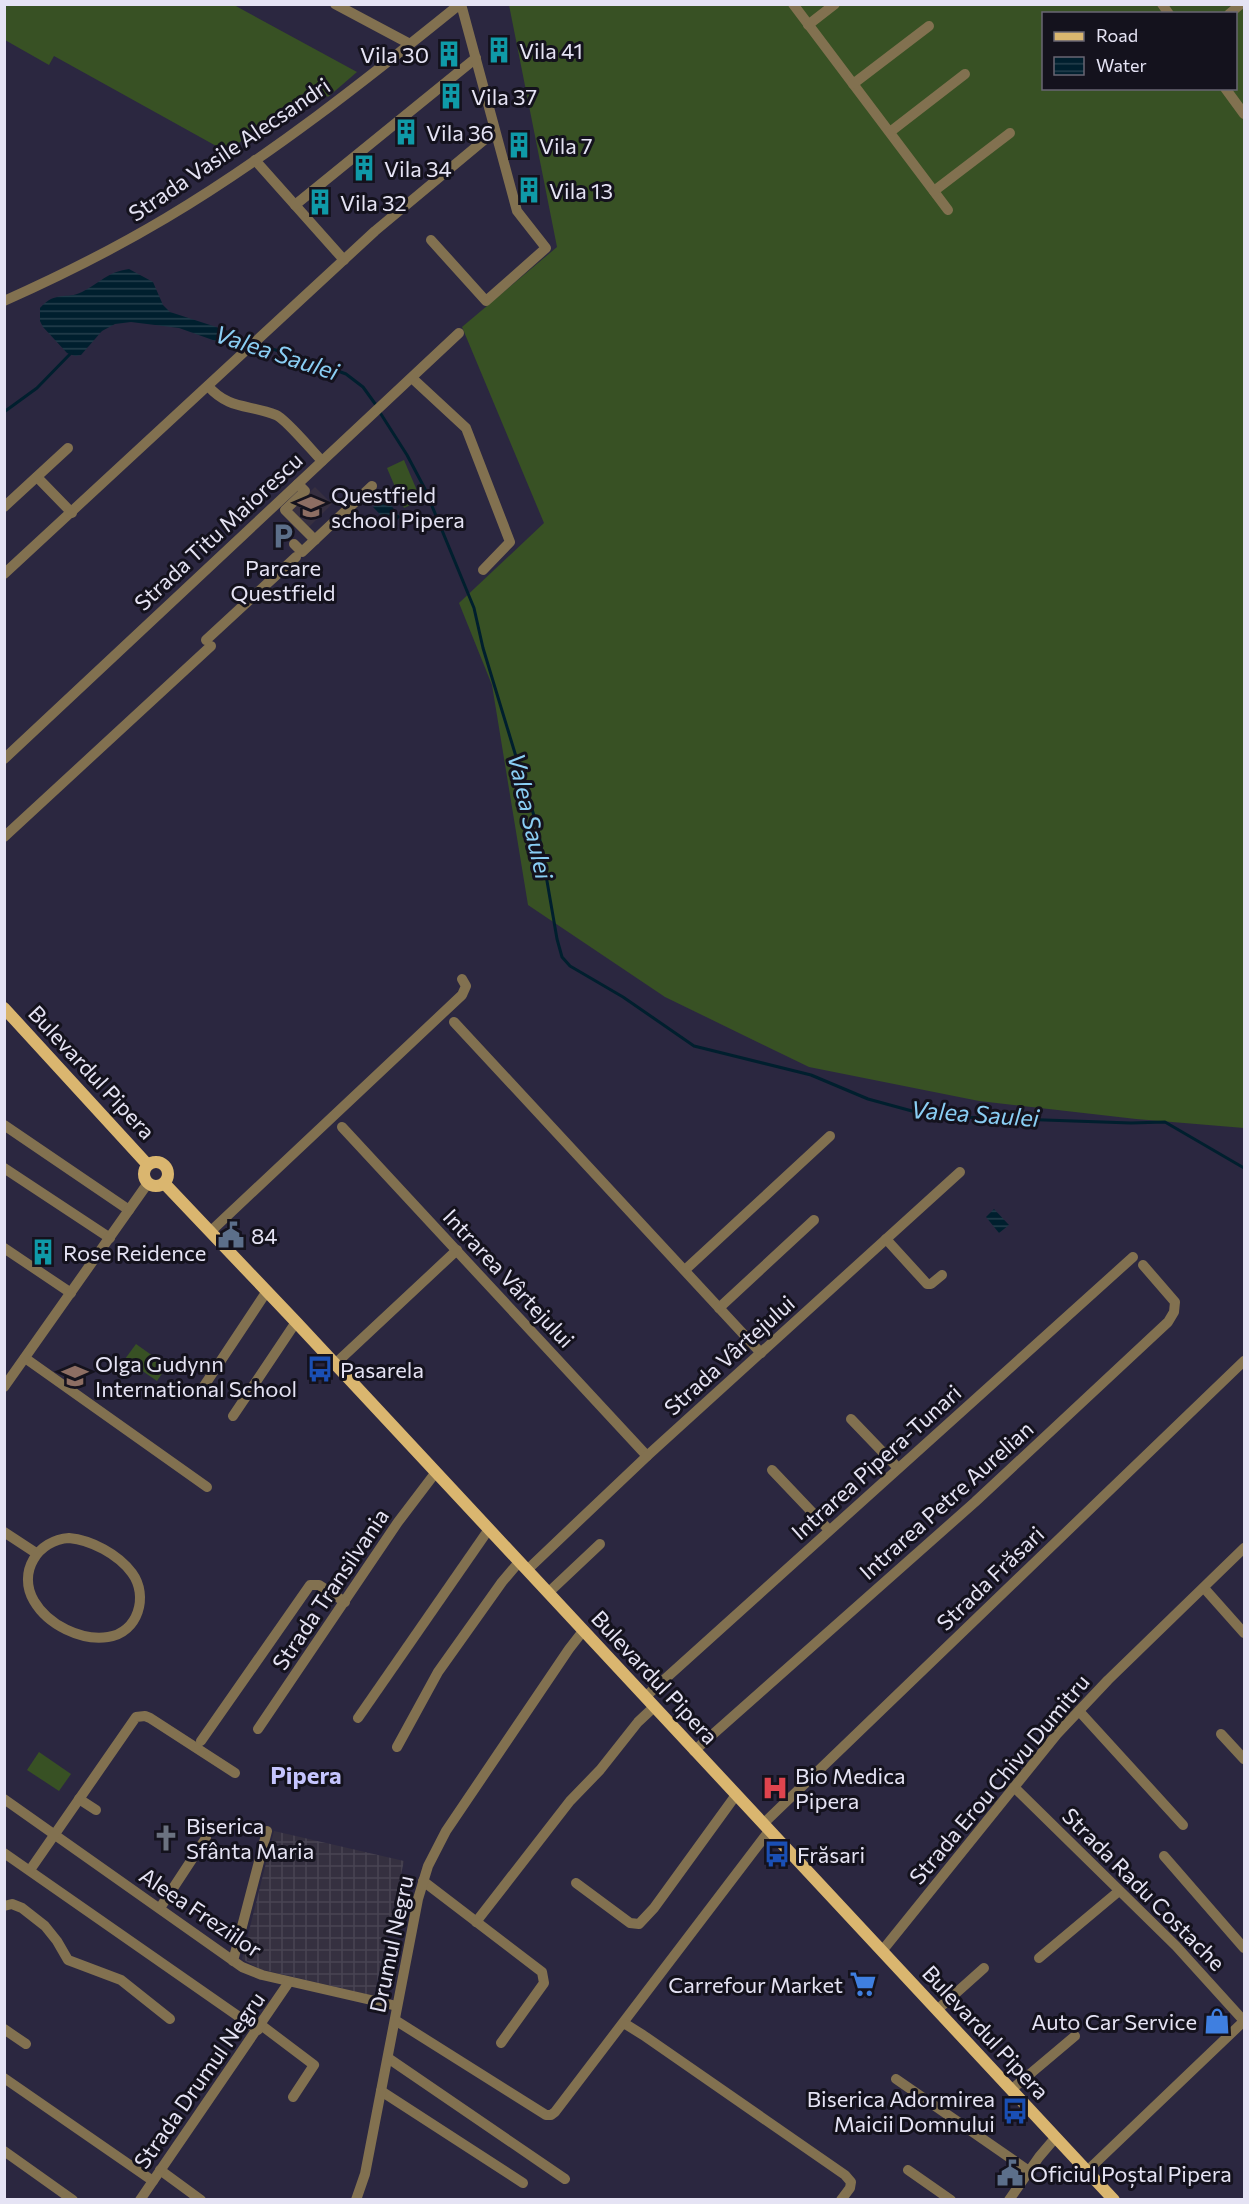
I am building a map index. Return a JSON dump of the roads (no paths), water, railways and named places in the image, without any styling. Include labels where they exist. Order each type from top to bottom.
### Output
[{"type":"main road","name":"Bulevardul Pipera","points":[[4,1008],[147,1164]]},
{"type":"main road","points":[[158,1161],[165,1165],[168,1176],[164,1183],[156,1186],[148,1183],[143,1174],[147,1164],[158,1161]]},
{"type":"main road","name":"Bulevardul Pipera","points":[[164,1183],[1114,2199]]},
{"type":"street","points":[[335,4],[410,44]]},
{"type":"street","points":[[431,240],[486,302],[546,248],[517,211],[460,4]]},
{"type":"street","name":"Strada Vasile Alecsandri","points":[[4,301],[97,257],[166,218],[240,170],[324,111],[460,4]]},
{"type":"street","points":[[793,4],[948,210]]},
{"type":"street","points":[[808,25],[835,4]]},
{"type":"street","points":[[853,84],[929,27]]},
{"type":"street","points":[[295,205],[476,58]]},
{"type":"street","points":[[890,132],[965,74]]},
{"type":"street","points":[[1227,90],[1245,114]]},
{"type":"street","points":[[4,574],[344,260],[415,196],[495,131]]},
{"type":"street","points":[[934,191],[1010,133]]},
{"type":"street","name":"Strada Vasile Alecsandri","points":[[255,160],[344,260]]},
{"type":"street","name":"Strada Titu Maiorescu","points":[[4,759],[459,333]]},
{"type":"street","points":[[412,378],[466,428],[510,542],[483,570]]},
{"type":"street","points":[[208,386],[216,395],[230,404],[278,415],[322,461]]},
{"type":"street","points":[[4,507],[68,448]]},
{"type":"street","points":[[37,477],[72,513]]},
{"type":"street","points":[[298,484],[305,490],[285,510],[315,540]]},
{"type":"street","points":[[294,544],[302,552],[372,486]]},
{"type":"street","points":[[4,837],[209,643],[296,557]]},
{"type":"street","points":[[210,1232],[462,995],[466,986],[462,979]]},
{"type":"street","points":[[454,1022],[761,1353]]},
{"type":"street","points":[[4,1125],[129,1210]]},
{"type":"street","name":"Intrarea Vârtejului","points":[[342,1127],[647,1456]]},
{"type":"street","points":[[685,1270],[830,1136]]},
{"type":"street","points":[[4,1168],[110,1238]]},
{"type":"street","name":"Strada Vârtejului","points":[[397,1747],[438,1672],[502,1582],[647,1456],[960,1172]]},
{"type":"street","points":[[4,1387],[148,1183]]},
{"type":"street","points":[[719,1308],[814,1220]]},
{"type":"street","points":[[886,1239],[927,1284],[931,1284],[942,1275]]},
{"type":"street","points":[[4,1248],[71,1293]]},
{"type":"street","points":[[335,1364],[458,1250]]},
{"type":"street","name":"Intrarea Pipera-Tunari","points":[[645,1697],[1133,1257]]},
{"type":"street","name":"Intrarea Petre Aurelian","points":[[694,1750],[975,1502],[1168,1322],[1174,1312],[1175,1302],[1143,1265]]},
{"type":"street","points":[[204,1386],[267,1291]]},
{"type":"street","points":[[233,1416],[296,1322]]},
{"type":"street","points":[[25,1358],[207,1487]]},
{"type":"street","name":"Strada Frăsari","points":[[394,2020],[546,2115],[555,2112],[740,1867],[766,1827],[1245,1361]]},
{"type":"street","points":[[851,1419],[898,1468]]},
{"type":"street","points":[[772,1470],[829,1530]]},
{"type":"street","name":"Strada Transilvania","points":[[258,1729],[436,1472]]},
{"type":"street","points":[[358,1719],[489,1529]]},
{"type":"street","points":[[4,1532],[36,1553]]},
{"type":"street","points":[[69,1538],[93,1544],[120,1561],[134,1576],[140,1597],[139,1608],[130,1626],[114,1636],[97,1638],[74,1633],[53,1620],[38,1607],[29,1588],[29,1571],[36,1553],[51,1542],[69,1538]]},
{"type":"street","points":[[548,1593],[600,1544]]},
{"type":"street","name":"Strada Erou Chivu Dumitru","points":[[882,1951],[1057,1734],[1245,1548]]},
{"type":"street","points":[[201,1741],[310,1586],[319,1585],[345,1602]]},
{"type":"street","points":[[1204,1588],[1245,1633]]},
{"type":"street","name":"Drumul Negru","points":[[356,2199],[365,2174],[394,2020],[428,1866],[446,1831],[583,1631]]},
{"type":"street","points":[[476,1922],[570,1800],[600,1770],[638,1722],[654,1707]]},
{"type":"street","points":[[1079,1711],[1183,1825]]},
{"type":"street","points":[[30,1870],[133,1720],[140,1715],[150,1718],[235,1773]]},
{"type":"street","points":[[1221,1734],[1245,1758]]},
{"type":"street","name":"Strada Radu Costache","points":[[1014,1787],[1176,1946],[1244,2021]]},
{"type":"street","points":[[576,1883],[630,1923],[639,1924],[654,1908],[736,1795]]},
{"type":"street","points":[[79,1799],[96,1810]]},
{"type":"street","name":"Aleea Freziilor","points":[[4,1800],[253,1972],[397,2006]]},
{"type":"street","points":[[234,1961],[267,1831]]},
{"type":"street","points":[[160,1908],[206,1838]]},
{"type":"street","points":[[4,1853],[314,2065],[293,2097]]},
{"type":"street","points":[[1164,1856],[1245,1948]]},
{"type":"street","points":[[423,1881],[542,1972],[544,1977],[541,1987],[501,2043]]},
{"type":"street","points":[[1039,1958],[1119,1891]]},
{"type":"street","points":[[4,1906],[12,1904],[22,1908],[45,1926],[68,1960],[121,1980],[171,2019]]},
{"type":"street","points":[[937,2010],[984,1968]]},
{"type":"street","name":"Strada Drumul Negru","points":[[140,2199],[260,2028],[289,1982]]},
{"type":"street","points":[[1087,2171],[1244,2021]]},
{"type":"street","points":[[623,2024],[644,2035],[845,2175],[850,2182],[850,2188],[842,2199]]},
{"type":"street","points":[[4,2030],[26,2044]]},
{"type":"street","points":[[1011,2090],[1075,2036]]},
{"type":"street","points":[[388,2058],[565,2179]]},
{"type":"street","points":[[4,2078],[153,2181]]},
{"type":"street","points":[[896,2079],[1029,2171]]},
{"type":"street","points":[[381,2091],[523,2183]]},
{"type":"street","points":[[1009,2199],[1056,2138]]},
{"type":"street","points":[[4,2151],[73,2199]]},
{"type":"street","points":[[160,2170],[201,2199]]},
{"type":"street","points":[[908,2170],[951,2199]]},
{"type":"water","points":[[129,269],[153,282],[163,305],[170,312],[241,335],[243,342],[237,345],[224,344],[179,328],[131,322],[115,324],[102,331],[81,355],[75,356],[67,353],[43,327],[40,321],[40,308],[51,299],[76,294],[109,275]]},
{"type":"water","points":[[384,496],[400,517],[391,526],[373,507]]},
{"type":"water","points":[[994,1209],[1009,1225],[999,1233],[986,1217]]},
{"type":"waterway","name":"Valea Saulei","points":[[257,345],[298,356],[346,374],[363,387],[376,405]]},
{"type":"waterway","name":"Valea Saulei","points":[[4,412],[37,388],[72,352]]},
{"type":"waterway","name":"Valea Saulei","points":[[379,411],[425,489],[474,608],[483,648],[538,829],[557,939],[562,957],[570,966],[623,997],[694,1046],[811,1075],[868,1099],[912,1111],[959,1117],[1131,1123],[1165,1122],[1244,1168]]},
{"type":"place","name":"Vila 41","points":[[499,50]]},
{"type":"place","name":"Vila 30","points":[[449,54]]},
{"type":"place","name":"Vila 37","points":[[451,96]]},
{"type":"place","name":"Vila 36","points":[[406,132]]},
{"type":"place","name":"Vila 7","points":[[519,145]]},
{"type":"place","name":"Vila 34","points":[[364,168]]},
{"type":"place","name":"Vila 13","points":[[529,190]]},
{"type":"place","name":"Vila 32","points":[[320,202]]},
{"type":"place","name":"Questfield school Pipera","points":[[311,507]]},
{"type":"place","name":"Parcare Questfield","points":[[283,536]]},
{"type":"place","name":"84","points":[[231,1235]]},
{"type":"place","name":"Rose Reidence","points":[[43,1252]]},
{"type":"place","name":"Pasarela","points":[[320,1369]]},
{"type":"place","name":"Olga Gudynn International School","points":[[75,1376]]},
{"type":"place","name":"Bio Medica Pipera","points":[[775,1788]]},
{"type":"place","name":"Biserica Sfânta Maria","points":[[166,1838]]},
{"type":"place","name":"Frăsari","points":[[777,1854]]},
{"type":"place","name":"Carrefour Market","points":[[863,1984]]},
{"type":"place","name":"Auto Car Service","points":[[1217,2021]]},
{"type":"place","name":"Biserica Adormirea Maicii Domnului","points":[[1015,2111]]},
{"type":"place","name":"Oficiul Poștal Pipera","points":[[1010,2173]]},
{"type":"district","name":"Pipera","points":[[306,1774]]}]
